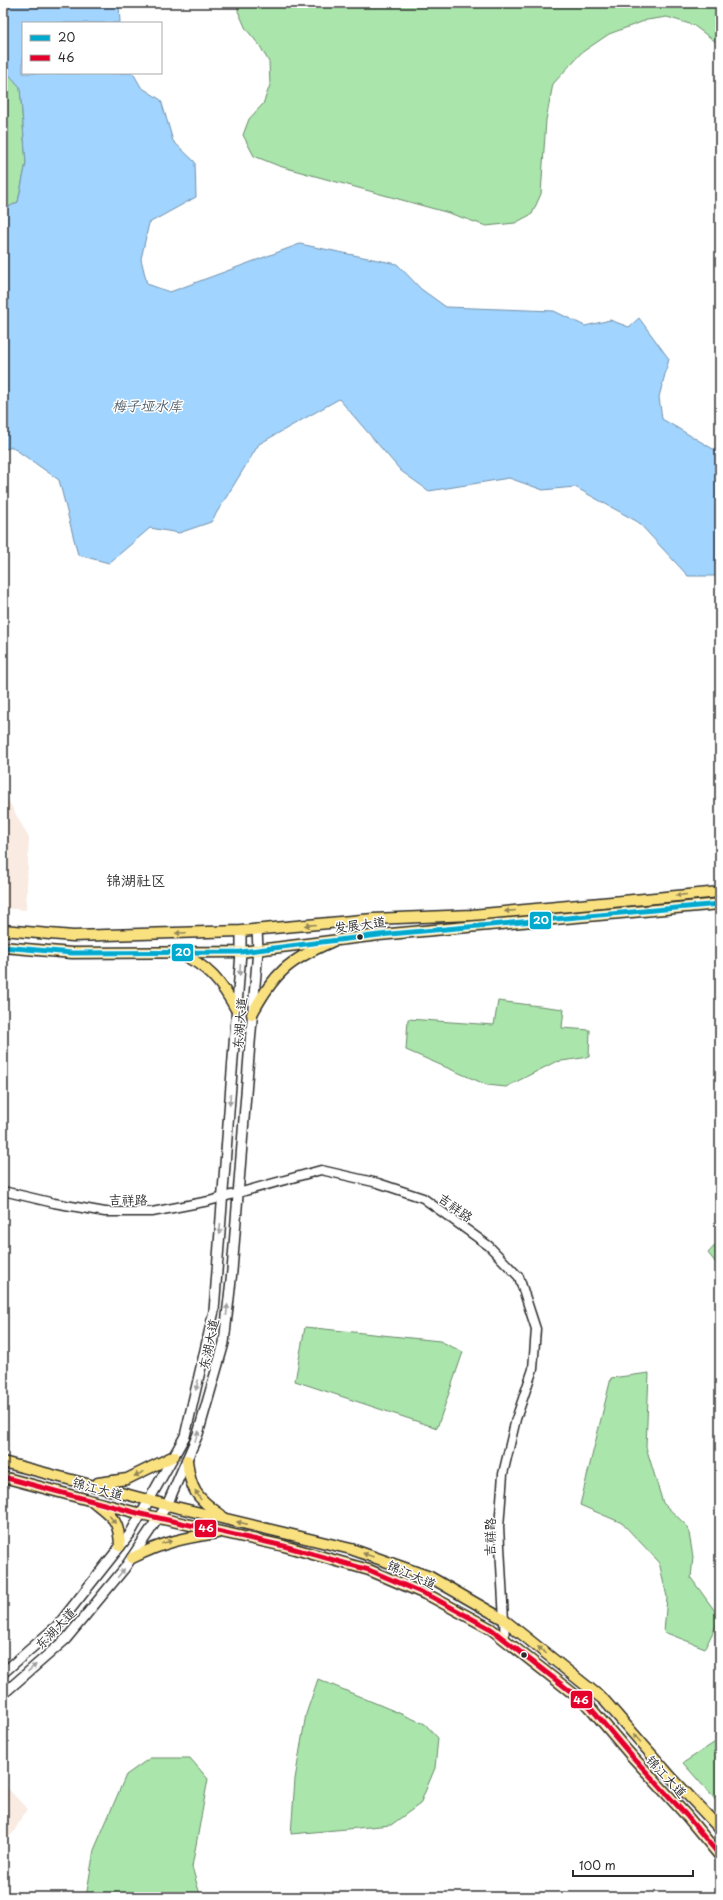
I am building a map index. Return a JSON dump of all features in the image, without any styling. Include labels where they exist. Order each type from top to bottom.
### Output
[{"type":"main road","name":"发展大道","points":[[3,930],[73,936],[241,931],[373,919],[472,915],[720,892]]},
{"type":"main road","name":"发展大道","points":[[3,947],[72,953],[241,952],[379,935],[720,904]]},
{"type":"main road","name":"东湖大道","points":[[3,1694],[66,1639],[124,1569],[167,1504],[198,1434],[224,1343],[258,950],[257,929]]},
{"type":"main road","name":"东湖大道","points":[[3,1673],[58,1625],[120,1546],[142,1514],[185,1436],[214,1311],[237,1011],[241,931]]},
{"type":"main road","points":[[252,1014],[266,989],[282,970],[304,954],[336,940]]},
{"type":"main road","points":[[178,953],[195,960],[216,978],[226,991],[237,1011]]},
{"type":"main road","points":[[91,1484],[127,1480],[174,1456]]},
{"type":"main road","points":[[187,1460],[189,1480],[203,1502],[228,1519]]},
{"type":"main road","name":"锦江大道","points":[[3,1462],[351,1549],[423,1575],[503,1619],[604,1700],[672,1778],[720,1829]]},
{"type":"main road","name":"锦江大道","points":[[3,1477],[142,1514],[284,1546],[369,1570],[432,1597],[491,1629],[589,1706],[629,1754],[686,1815],[720,1856]]},
{"type":"main road","points":[[90,1499],[111,1516],[120,1530],[120,1546]]},
{"type":"main road","points":[[132,1558],[155,1546],[170,1541],[223,1532]]},
{"type":"street","name":"吉祥路","points":[[3,1191],[54,1203],[105,1212],[152,1212],[223,1197],[321,1170],[378,1182],[423,1198],[489,1246],[519,1277],[536,1329],[533,1369],[516,1420],[503,1474],[500,1527],[505,1640]]},
{"type":"shaded area","points":[[3,791],[29,838],[26,910],[3,908]]},
{"type":"shaded area","points":[[3,1783],[27,1809],[13,1833],[3,1843]]},
{"type":"green space","points":[[3,3],[9,3],[4,30],[4,68],[20,87],[26,163],[18,202],[3,210]]},
{"type":"green space","points":[[238,3],[720,3],[720,45],[693,25],[667,17],[647,20],[609,34],[581,53],[553,84],[546,120],[541,194],[532,214],[515,223],[486,226],[449,213],[279,166],[254,156],[243,135],[249,119],[263,104],[270,85],[269,62],[260,46],[246,29],[238,11]]},
{"type":"green space","points":[[498,1001],[564,1009],[562,1028],[590,1030],[589,1057],[555,1062],[506,1087],[487,1085],[406,1050],[408,1019],[494,1025]]},
{"type":"green space","points":[[720,1240],[720,1268],[708,1253]]},
{"type":"green space","points":[[305,1327],[440,1341],[463,1352],[437,1428],[295,1381]]},
{"type":"green space","points":[[649,1373],[646,1447],[663,1503],[688,1527],[693,1557],[691,1578],[720,1618],[705,1648],[664,1632],[667,1597],[659,1562],[622,1523],[580,1505],[611,1378]]},
{"type":"green space","points":[[318,1679],[425,1724],[438,1738],[435,1768],[420,1804],[391,1825],[291,1834],[295,1779],[306,1714]]},
{"type":"green space","points":[[720,1739],[720,1805],[683,1763]]},
{"type":"green space","points":[[150,1758],[190,1758],[208,1779],[192,1867],[199,1891],[203,1897],[86,1897],[94,1850],[126,1775]]},
{"type":"water","name":"梅子垭水库","points":[[9,3],[119,3],[120,22],[22,22],[22,74],[134,74],[141,87],[161,100],[173,141],[195,162],[196,197],[149,223],[141,259],[147,284],[170,292],[300,244],[397,264],[421,289],[446,307],[554,311],[585,326],[610,320],[629,327],[639,318],[669,359],[659,397],[662,419],[720,453],[720,576],[688,576],[638,522],[575,487],[543,490],[509,478],[429,491],[401,471],[339,399],[259,444],[211,522],[179,533],[150,528],[109,563],[78,555],[59,480],[12,447],[3,450],[3,210],[18,202],[26,163],[20,87],[4,69],[4,30]]},
{"type":"transit line","name":"20","points":[[3,947],[72,953],[241,952],[379,935],[720,904]]},
{"type":"transit line","name":"46","points":[[3,1477],[141,1514],[284,1546],[369,1570],[432,1597],[491,1629],[589,1706],[629,1753],[686,1815],[720,1856]]},
{"type":"district","name":"锦湖社区","points":[[136,879]]}]
